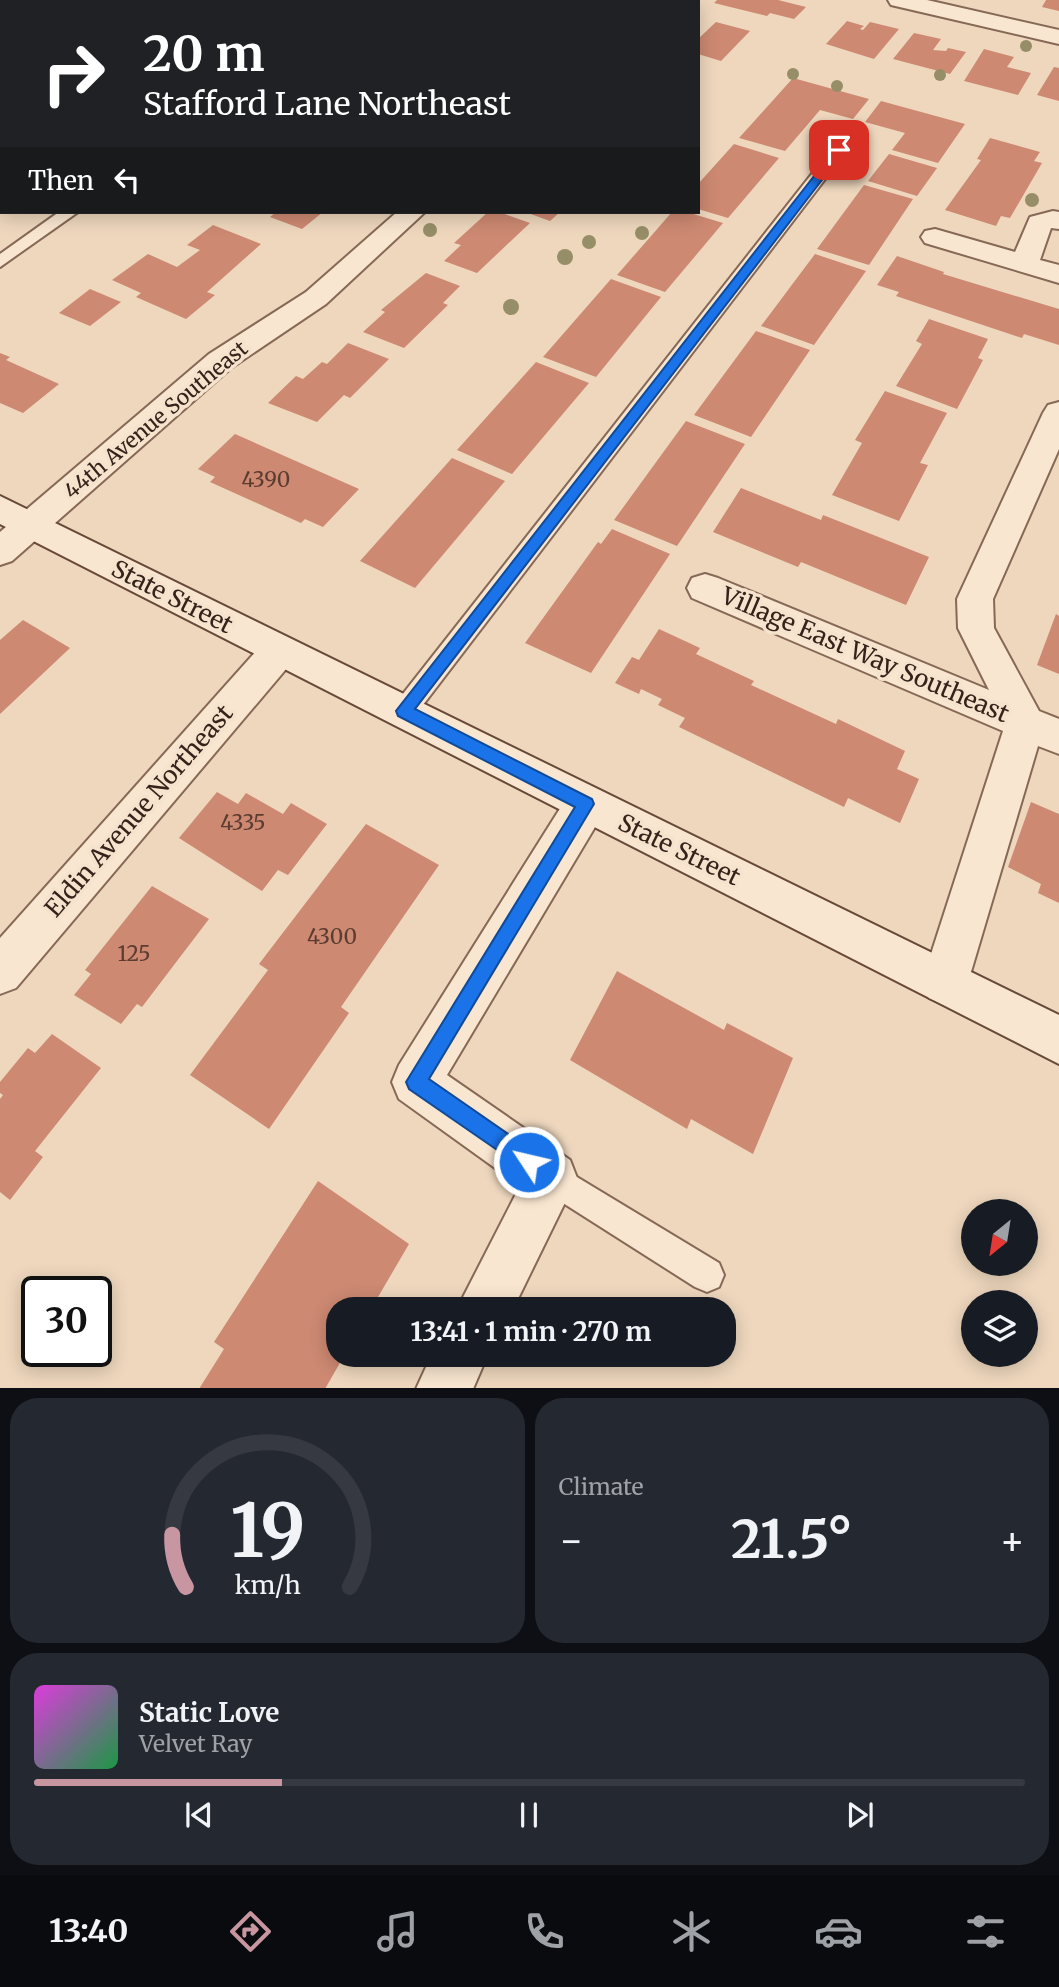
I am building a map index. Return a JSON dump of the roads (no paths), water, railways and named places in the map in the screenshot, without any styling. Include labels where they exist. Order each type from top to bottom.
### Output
[{"type":"street","points":[[899,0],[1006,16],[1059,37]]},
{"type":"street","name":"44th Avenue Southeast","points":[[0,552],[16,517],[220,361],[316,298],[410,214]]},
{"type":"street","points":[[1025,264],[1039,223],[1053,219],[1059,221]]},
{"type":"street","points":[[935,237],[1059,274]]},
{"type":"street","name":"Village East Way Southeast","points":[[1042,729],[976,628],[975,599],[1059,414]]},
{"type":"street","name":"State Street","points":[[16,517],[1059,1040]]},
{"type":"street","name":"Village East Way Southeast","points":[[705,588],[1042,729]]},
{"type":"street","name":"Eldin Avenue Northeast","points":[[0,972],[279,651]]},
{"type":"street","name":"Village East Way Southeast","points":[[945,982],[1042,729]]},
{"type":"street","points":[[491,1297],[552,1178],[416,1082],[586,804]]},
{"type":"street","points":[[444,1388],[454,1367]]},
{"type":"lane","points":[[404,711],[839,150]]},
{"type":"lane","points":[[0,262],[67,214]]},
{"type":"lane","points":[[552,1178],[707,1275]]}]
